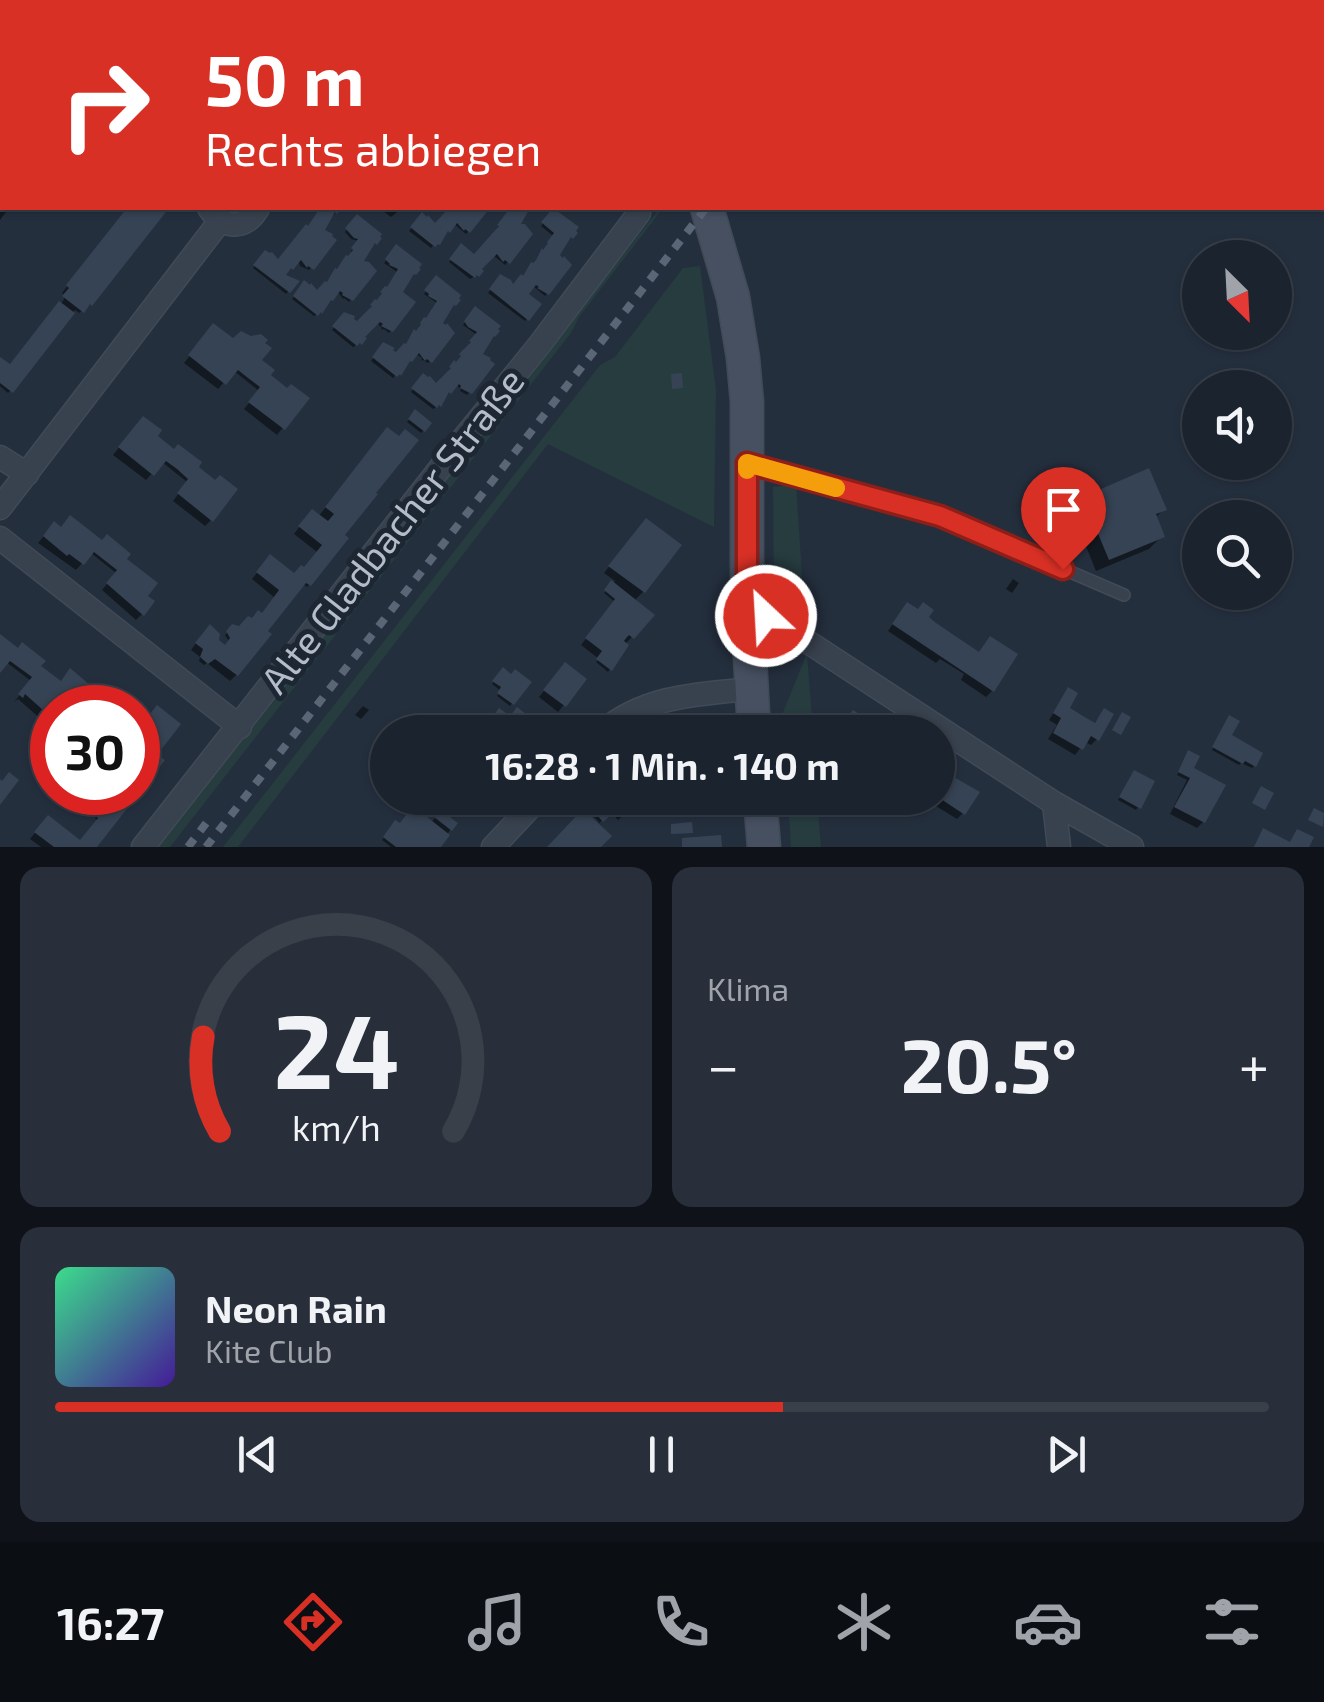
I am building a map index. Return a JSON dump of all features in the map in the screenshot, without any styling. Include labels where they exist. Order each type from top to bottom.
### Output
[{"type":"street","points":[[0,508],[215,214],[228,224],[242,224],[257,210]]},
{"type":"street","points":[[707,210],[733,297],[747,402],[747,602],[752,715]]},
{"type":"street","name":"Alte Gladbacher Straße","points":[[143,847],[639,213]]},
{"type":"street","points":[[0,457],[26,474]]},
{"type":"street","points":[[0,538],[240,727]]},
{"type":"street","points":[[747,602],[1054,803],[1132,847]]},
{"type":"street","points":[[626,715],[644,705],[680,696],[750,689]]},
{"type":"street","points":[[1054,803],[1059,847]]},
{"type":"street","points":[[492,847],[523,815]]},
{"type":"street","points":[[761,815],[764,847]]},
{"type":"lane","points":[[747,463],[940,516],[1124,595]]},
{"type":"green space","points":[[661,210],[579,317],[571,333],[170,847],[158,847]]},
{"type":"green space","points":[[700,266],[716,390],[714,527],[548,444],[238,847],[223,847],[600,365],[615,357],[683,268]]},
{"type":"green space","points":[[796,484],[805,621],[774,600],[773,487]]},
{"type":"green space","points":[[807,653],[812,715],[782,715]]},
{"type":"green space","points":[[789,815],[818,815],[821,847],[791,847]]},
{"type":"building","points":[[125,210],[167,210],[84,313],[62,296],[69,288],[66,285]]},
{"type":"building","points":[[319,210],[340,210],[335,212],[325,230],[337,240],[314,270],[301,260],[286,275],[300,281],[290,293],[253,265],[265,250],[278,259]]},
{"type":"building","points":[[447,210],[488,210],[470,233],[457,223],[435,247],[410,227],[422,212],[435,223]]},
{"type":"building","points":[[508,210],[529,210],[521,224],[533,234],[510,264],[497,254],[475,278],[449,259],[461,243],[474,254]]},
{"type":"building","points":[[556,210],[579,227],[560,255],[572,265],[549,295],[536,285],[529,294],[542,304],[529,321],[489,289],[500,274],[513,284],[536,260],[554,233],[541,222]]},
{"type":"building","points":[[357,214],[382,234],[364,261],[377,271],[353,301],[340,291],[318,316],[293,296],[304,280],[317,290],[353,250],[358,239],[345,228]]},
{"type":"building","points":[[396,244],[422,264],[403,292],[416,302],[393,332],[380,322],[357,346],[332,326],[344,312],[357,321],[377,300],[398,269],[385,259]]},
{"type":"building","points":[[436,275],[461,295],[443,323],[455,333],[432,363],[419,353],[397,377],[372,357],[383,342],[396,352],[406,344],[437,301],[424,290]]},
{"type":"building","points":[[59,301],[75,313],[13,393],[0,383],[0,357],[10,364]]},
{"type":"building","points":[[475,306],[501,326],[483,354],[495,364],[472,394],[459,384],[437,408],[411,388],[423,373],[436,383],[461,356],[477,332],[464,321]]},
{"type":"building","points":[[213,323],[233,338],[241,331],[251,336],[261,334],[272,348],[262,360],[275,370],[271,375],[287,388],[291,384],[310,398],[285,430],[248,402],[260,387],[238,370],[226,385],[188,355]]},
{"type":"building","points":[[682,373],[683,388],[672,389],[671,374]]},
{"type":"building","points":[[415,409],[432,423],[425,432],[408,419]]},
{"type":"building","points":[[143,416],[162,430],[158,436],[174,449],[178,444],[202,462],[199,467],[215,480],[220,475],[238,489],[213,522],[177,493],[188,479],[177,469],[166,461],[154,476],[118,447]]},
{"type":"building","points":[[387,427],[399,436],[405,429],[419,440],[345,535],[349,538],[311,586],[306,583],[238,676],[215,659],[208,664],[200,657],[203,649],[195,643],[210,624],[225,645],[230,638],[226,631],[232,624],[239,626],[258,610],[262,613],[279,590],[256,572],[270,554],[294,573],[301,565],[304,567],[322,545],[298,526],[312,509],[328,521],[334,514],[325,507]]},
{"type":"building","points":[[1149,468],[1167,510],[1156,514],[1165,537],[1109,560],[1094,524],[1103,520],[1092,493]]},
{"type":"building","points":[[70,515],[102,540],[107,534],[131,554],[127,559],[158,583],[148,596],[155,601],[144,616],[106,583],[117,570],[94,552],[84,565],[43,536],[54,521],[61,527]]},
{"type":"building","points":[[646,518],[682,545],[645,593],[608,566]]},
{"type":"building","points":[[611,580],[655,615],[634,639],[627,637],[624,641],[629,645],[612,671],[596,659],[602,651],[585,638],[615,599],[604,590]]},
{"type":"building","points":[[907,602],[918,609],[923,602],[934,610],[929,617],[979,652],[990,636],[1018,654],[994,692],[892,624]]},
{"type":"building","points":[[0,634],[18,648],[22,642],[46,661],[41,666],[61,681],[70,668],[90,685],[30,685],[30,698],[25,694],[23,698],[18,694],[32,677],[10,661],[0,673]]},
{"type":"building","points":[[565,662],[587,679],[566,707],[543,690]]},
{"type":"building","points":[[503,667],[511,674],[515,669],[532,682],[514,705],[497,693],[501,687],[492,681]]},
{"type":"building","points":[[1068,687],[1078,693],[1070,708],[1083,716],[1095,723],[1104,708],[1114,714],[1099,741],[1091,736],[1083,750],[1053,733],[1061,718],[1053,713]]},
{"type":"building","points":[[160,707],[181,724],[160,751]]},
{"type":"building","points":[[517,707],[527,715],[511,715]]},
{"type":"building","points":[[1122,712],[1131,717],[1121,735],[1112,730]]},
{"type":"building","points":[[1229,715],[1240,721],[1232,735],[1263,753],[1256,767],[1212,747]]},
{"type":"building","points":[[1188,750],[1200,756],[1194,768],[1226,785],[1205,823],[1174,807],[1190,778],[1178,772]]},
{"type":"building","points":[[1134,770],[1155,781],[1141,809],[1119,797]]},
{"type":"building","points":[[9,772],[19,780],[0,805],[0,779]]},
{"type":"building","points":[[955,778],[980,792],[965,815],[955,808]]},
{"type":"building","points":[[1261,786],[1274,793],[1265,810],[1252,803]]},
{"type":"building","points":[[1314,808],[1324,813],[1323,827],[1308,820]]},
{"type":"building","points":[[48,815],[80,840],[98,818],[95,816],[122,815],[97,847],[54,847],[34,832]]},
{"type":"building","points":[[406,815],[424,815],[450,835],[441,847],[396,847],[383,837],[395,820],[400,823]]},
{"type":"building","points":[[447,815],[458,823],[452,831],[434,817]]},
{"type":"building","points":[[577,815],[589,815],[612,836],[601,847],[547,847]]},
{"type":"building","points":[[692,822],[693,833],[671,834],[671,824]]},
{"type":"building","points":[[1263,828],[1290,842],[1297,829],[1314,837],[1309,847],[1254,847]]},
{"type":"building","points":[[721,835],[722,847],[682,847],[682,838]]},
{"type":"railway","points":[[206,847],[704,210]]},
{"type":"railway","points":[[188,847],[210,818]]},
{"type":"slow traffic","points":[[747,470],[747,463],[836,488]]},
{"type":"route","points":[[766,616],[747,602],[747,463],[940,516],[1063,569]]}]
